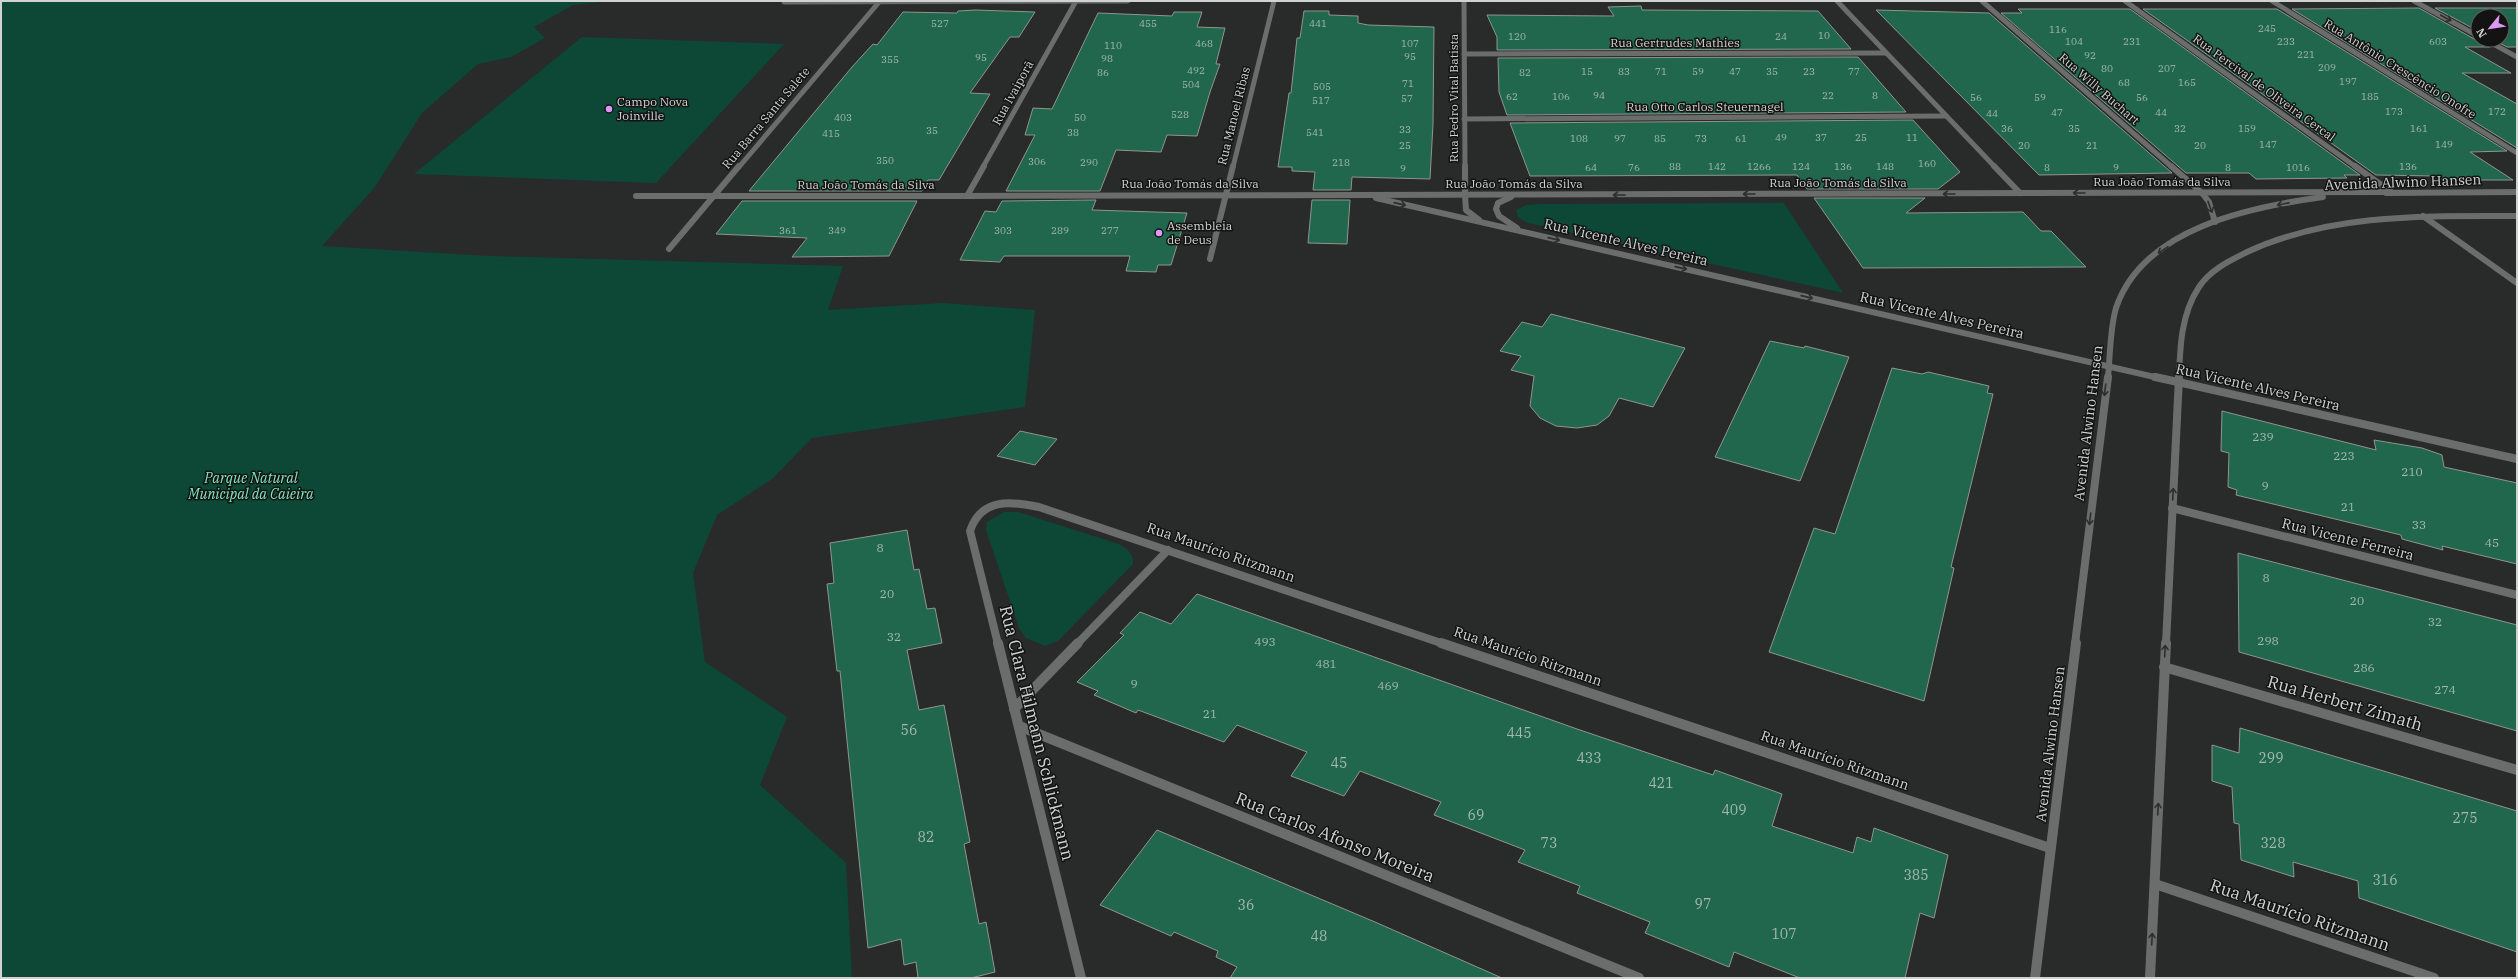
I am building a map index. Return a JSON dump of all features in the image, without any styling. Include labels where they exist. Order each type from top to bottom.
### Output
[{"type":"street","name":"Rua Barra Santa Salete","points":[[669,248],[880,1]]},
{"type":"street","name":"Rua Ivaiporã","points":[[967,196],[1076,1]]},
{"type":"street","points":[[784,2],[1128,1]]},
{"type":"street","name":"Rua Manoel Ribas","points":[[1210,259],[1274,1]]},
{"type":"street","name":"Rua Pedro Vital Batista","points":[[1464,1],[1466,210],[1475,218],[1488,224]]},
{"type":"street","points":[[1837,1],[2020,193]]},
{"type":"street","name":"Rua Willy Buchart","points":[[1982,1],[2202,193]]},
{"type":"street","name":"Rua Percival de Oliveira Cercal","points":[[2125,1],[2391,192]]},
{"type":"street","name":"Rua Antônio Crescêncio Onofre","points":[[2272,1],[2517,153]]},
{"type":"street","points":[[2414,1],[2470,32]]},
{"type":"street","points":[[2501,48],[2517,57]]},
{"type":"street","name":"Rua Gertrudes Mathies","points":[[1464,54],[1886,53]]},
{"type":"street","name":"Rua Otto Carlos Steuernagel","points":[[1464,119],[1946,116]]},
{"type":"street","name":"Rua João Tomás da Silva","points":[[636,196],[2391,192]]},
{"type":"street","name":"Avenida Alwino Hansen","points":[[2035,978],[2108,366],[2116,309],[2125,288],[2136,271],[2151,258],[2190,233],[2215,222],[2307,199],[2391,192],[2517,192]]},
{"type":"street","points":[[2202,193],[2209,202],[2215,222]]},
{"type":"street","name":"Rua Vicente Alves Pereira","points":[[1362,195],[2517,459]]},
{"type":"street","points":[[1526,195],[1506,197],[1498,203],[1496,209],[1507,222],[1537,235]]},
{"type":"street","points":[[2424,216],[2517,283]]},
{"type":"street","points":[[2150,978],[2178,382],[2182,326],[2188,309],[2205,280],[2220,267],[2262,245],[2316,228],[2383,218],[2424,216],[2517,216]]},
{"type":"street","points":[[2498,454],[2517,455]]},
{"type":"street","name":"Rua Maurício Ritzmann","points":[[993,505],[1018,503],[1039,507],[2050,848]]},
{"type":"street","name":"Rua Clara Hilmann Schlickmann","points":[[993,505],[980,512],[972,521],[970,532],[1081,978]]},
{"type":"street","name":"Rua Vicente Ferreira","points":[[2172,508],[2517,595]]},
{"type":"street","points":[[1014,709],[1168,550]]},
{"type":"street","name":"Rua Herbert Zimath","points":[[2164,667],[2517,770]]},
{"type":"street","name":"Rua Carlos Afonso Moreira","points":[[1019,726],[1638,978]]},
{"type":"street","name":"Rua Maurício Ritzmann","points":[[2154,884],[2434,978]]},
{"type":"green space","name":"Parque Natural Municipal da Caieira","points":[[1,1],[610,1],[573,5],[534,27],[545,38],[511,57],[478,64],[422,113],[375,187],[322,246],[489,256],[843,266],[828,310],[943,303],[1035,310],[1025,407],[812,438],[772,479],[717,515],[693,573],[705,662],[787,717],[760,785],[846,863],[852,978],[1,978]]},
{"type":"green space","name":"Campo Nova Joinville","points":[[582,37],[784,44],[656,183],[414,174]]},
{"type":"green space","points":[[1784,203],[1843,293],[1528,223],[1518,217],[1516,210],[1526,205],[1541,204]]},
{"type":"green space","points":[[1004,512],[1018,512],[1119,544],[1128,550],[1133,560],[1133,564],[1058,641],[1045,646],[1026,638],[1019,628],[986,530],[987,522]]},
{"type":"building","points":[[1641,6],[1642,10],[1818,11],[1851,49],[1497,50],[1497,37],[1487,15],[1614,16],[1608,7]]},
{"type":"building","points":[[2419,8],[2470,37],[2470,47],[2465,47],[2511,73],[2462,73],[2517,104],[2517,148],[2292,9]]},
{"type":"building","points":[[2435,8],[2470,8],[2470,27]]},
{"type":"building","points":[[2510,8],[2517,8],[2517,47],[2510,47]]},
{"type":"building","points":[[2018,9],[2130,9],[2360,175],[2344,175],[2347,178],[2256,179],[2249,173],[2186,173],[2001,13],[2022,13]]},
{"type":"building","points":[[2143,9],[2277,9],[2507,151],[2470,152],[2513,180],[2442,180],[2436,176],[2376,175]]},
{"type":"building","points":[[975,10],[1035,12],[1019,37],[1010,37],[970,93],[990,94],[939,180],[928,180],[922,191],[749,191],[852,67],[873,44],[877,45],[903,12],[957,13],[958,11]]},
{"type":"building","points":[[1876,10],[1989,13],[2172,173],[2039,175]]},
{"type":"building","points":[[1304,11],[1329,11],[1329,15],[1358,16],[1358,23],[1368,25],[1434,27],[1433,124],[1430,179],[1352,177],[1351,190],[1313,190],[1315,172],[1292,171],[1292,167],[1278,167],[1289,93],[1291,93],[1297,38],[1300,38]]},
{"type":"building","points":[[1174,12],[1202,12],[1197,27],[1225,28],[1216,64],[1220,64],[1197,136],[1167,135],[1161,152],[1116,150],[1100,191],[1006,191],[1035,135],[1025,135],[1033,108],[1052,109],[1098,13],[1172,16]]},
{"type":"building","points":[[1858,57],[1906,112],[1507,115],[1499,92],[1498,58]]},
{"type":"building","points":[[1913,120],[1960,172],[1938,189],[1807,189],[1797,175],[1530,176],[1510,123]]},
{"type":"building","points":[[1814,198],[1925,198],[1906,213],[2023,212],[2041,231],[2051,231],[2086,267],[1863,268]]},
{"type":"building","points":[[1096,200],[1092,210],[1187,213],[1171,265],[1158,265],[1156,272],[1126,271],[1130,256],[1004,256],[1000,262],[960,260],[985,211],[996,212],[1002,201]]},
{"type":"building","points":[[1312,200],[1350,200],[1347,244],[1308,243]]},
{"type":"building","points":[[742,201],[917,201],[889,256],[792,257],[807,238],[716,234]]},
{"type":"building","points":[[1551,314],[1685,348],[1653,407],[1619,398],[1609,416],[1597,425],[1577,428],[1556,426],[1540,418],[1530,406],[1534,376],[1511,370],[1521,356],[1500,351],[1522,322],[1542,327]]},
{"type":"building","points":[[1770,341],[1804,348],[1805,346],[1849,357],[1800,481],[1715,457]]},
{"type":"building","points":[[1892,368],[1922,374],[1928,372],[1989,386],[1987,393],[1993,394],[1951,567],[1954,568],[1924,701],[1769,652],[1814,528],[1835,534]]},
{"type":"building","points":[[2222,411],[2376,450],[2374,440],[2422,448],[2442,455],[2444,467],[2517,483],[2517,564],[2442,546],[2443,550],[2402,539],[2401,535],[2236,495],[2237,490],[2228,487],[2229,453],[2221,451]]},
{"type":"building","points":[[1020,431],[1057,439],[1035,465],[997,456]]},
{"type":"building","points":[[907,530],[914,570],[919,569],[927,609],[935,608],[942,643],[907,650],[919,710],[944,705],[970,842],[964,844],[979,924],[986,922],[995,972],[971,978],[918,978],[916,962],[904,965],[901,939],[868,948],[840,671],[837,671],[827,584],[834,583],[830,543]]},
{"type":"building","points":[[2238,553],[2517,625],[2517,731],[2239,652]]},
{"type":"building","points":[[1197,594],[1577,729],[1713,775],[1715,770],[1782,794],[1772,826],[1853,853],[1857,837],[1871,842],[1874,828],[1948,855],[1934,918],[1920,913],[1905,978],[1800,978],[1734,952],[1729,967],[1645,933],[1650,922],[1577,893],[1580,886],[1518,862],[1525,850],[1434,815],[1441,802],[1360,771],[1344,796],[1291,776],[1307,752],[1237,725],[1224,742],[1138,710],[1136,713],[1094,695],[1098,691],[1077,682],[1124,635],[1120,633],[1140,612],[1171,624]]},
{"type":"building","points":[[2240,728],[2517,811],[2517,952],[2359,898],[2358,881],[2293,862],[2294,877],[2241,860],[2239,824],[2234,823],[2232,787],[2212,781],[2212,745],[2239,753]]},
{"type":"building","points":[[1157,830],[1375,922],[1502,978],[1230,978],[1237,967],[1216,957],[1218,951],[1174,932],[1171,936],[1100,905]]},
{"type":"place","name":"Campo Nova Joinville","points":[[609,109]]},
{"type":"place","name":"Assembleia de Deus","points":[[1159,233]]}]
